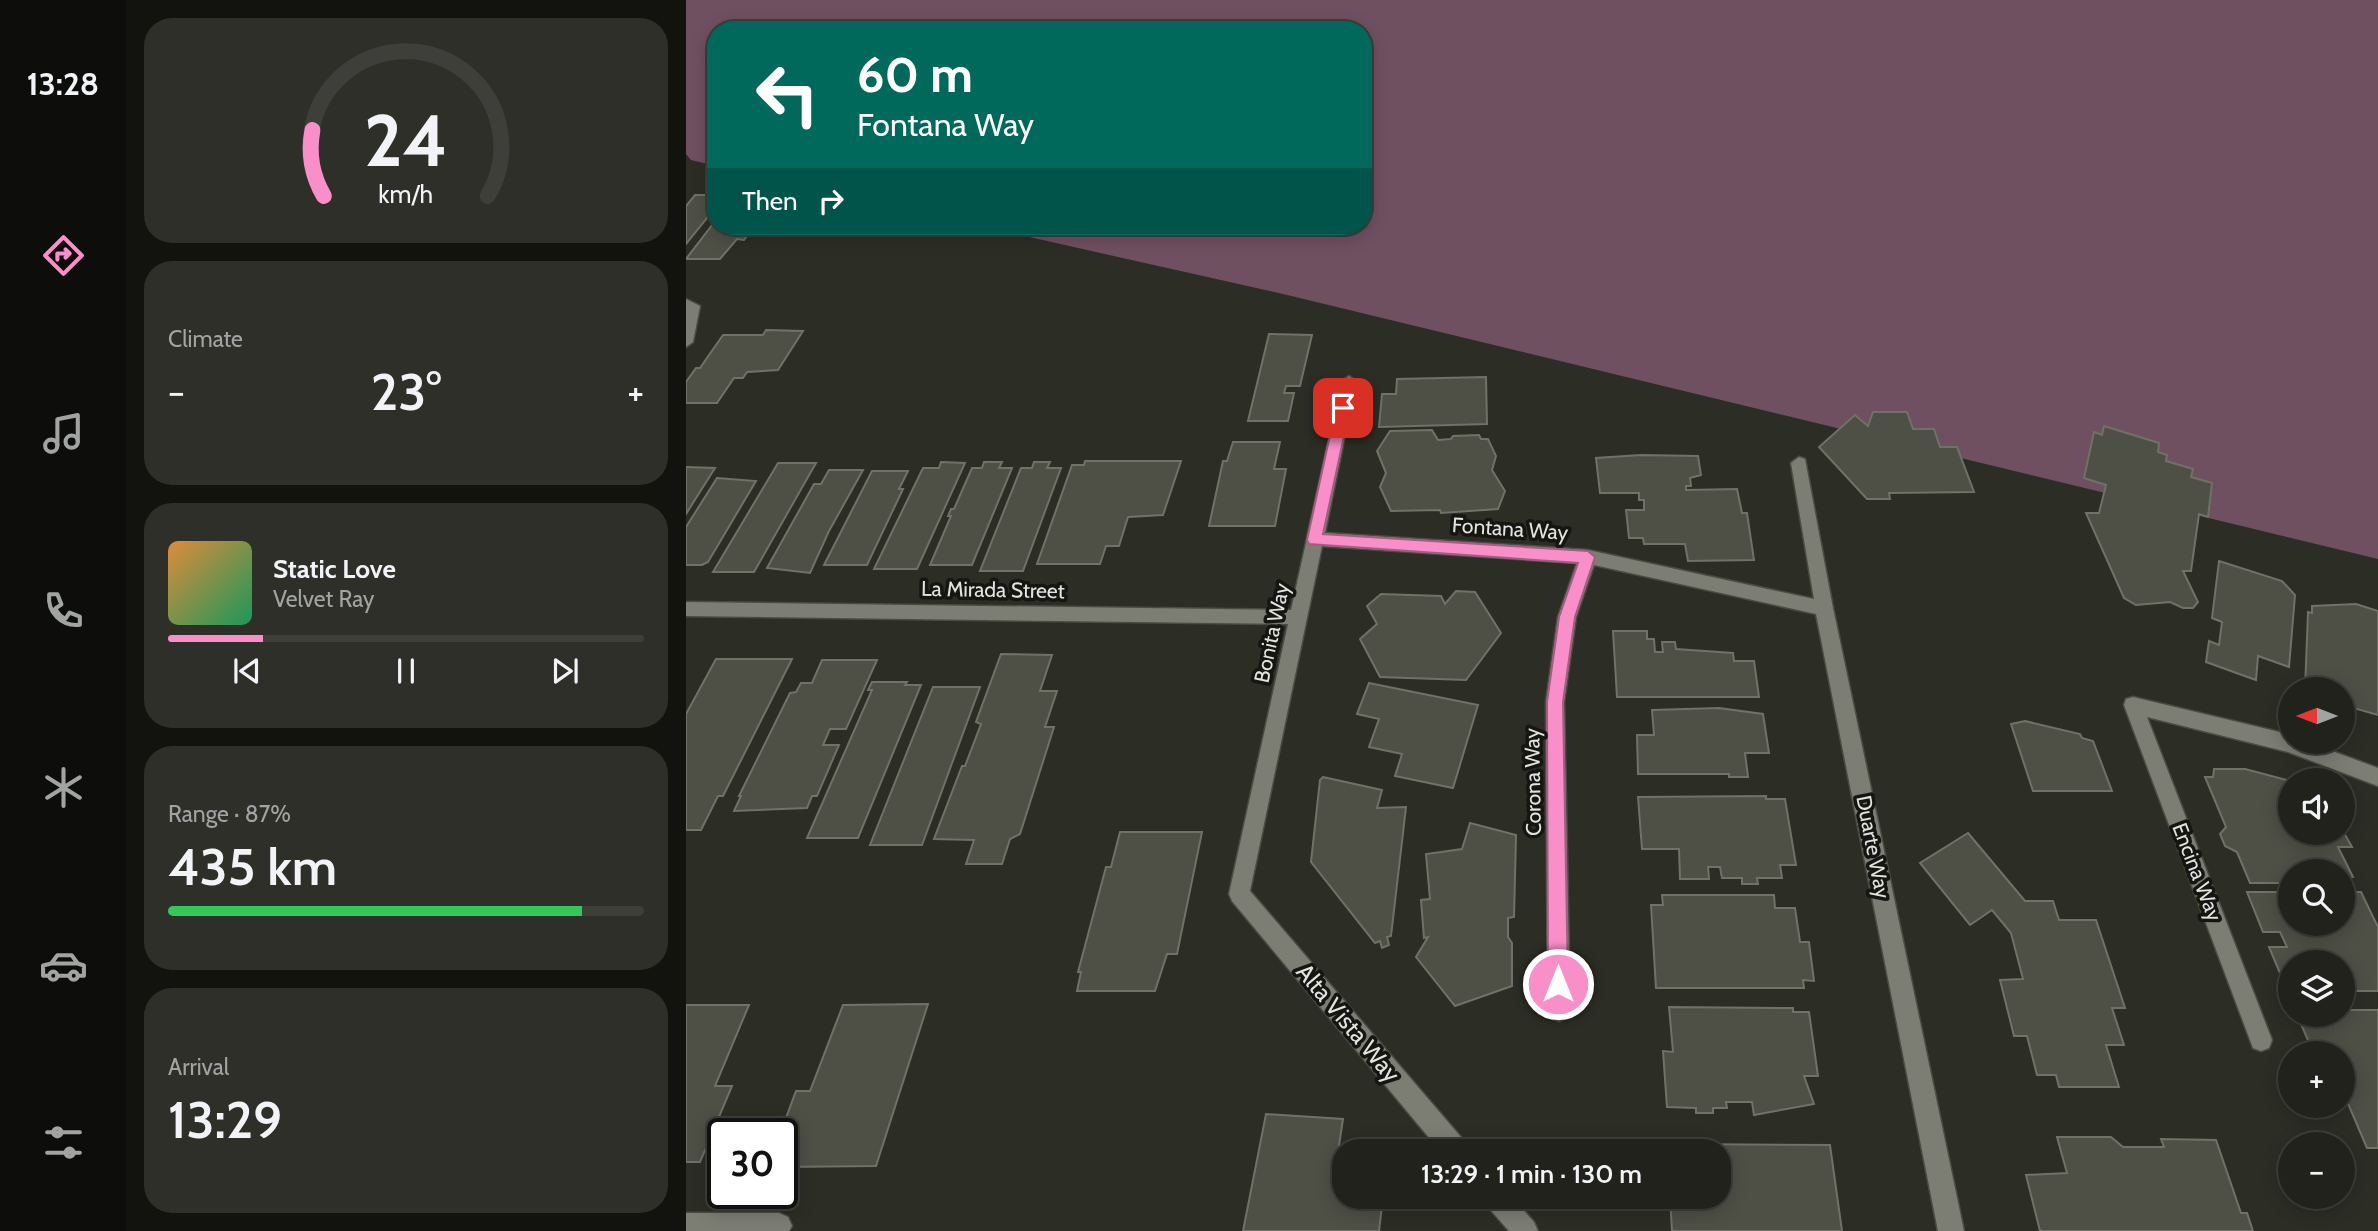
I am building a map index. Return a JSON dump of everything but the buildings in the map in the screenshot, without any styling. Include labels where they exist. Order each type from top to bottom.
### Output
[{"type":"street","points":[[686,342],[690,304]]},
{"type":"street","name":"Bonita Way","points":[[1239,894],[1349,381]]},
{"type":"street","name":"Duarte Way","points":[[1799,463],[1824,608],[1951,1231]]},
{"type":"street","name":"Fontana Way","points":[[1314,540],[1588,557],[1824,608]]},
{"type":"street","name":"Corona Way","points":[[1559,1010],[1555,702],[1567,617],[1588,557]]},
{"type":"street","name":"La Mirada Street","points":[[686,610],[1300,617]]},
{"type":"street","name":"Encina Way","points":[[2261,1040],[2133,705],[2288,743],[2378,777]]},
{"type":"street","name":"Alta Vista Way","points":[[1239,894],[1446,1139]]},
{"type":"street","points":[[1506,1209],[1525,1231]]},
{"type":"street","points":[[686,1226],[779,1226]]},
{"type":"shaded area","points":[[686,0],[2378,0],[2378,559],[1283,294],[1020,235],[1372,235],[1372,21],[707,21],[707,164],[691,160],[686,154]]},
{"type":"route","points":[[1343,408],[1314,540],[1588,557],[1567,617],[1555,702],[1558,984]]}]
